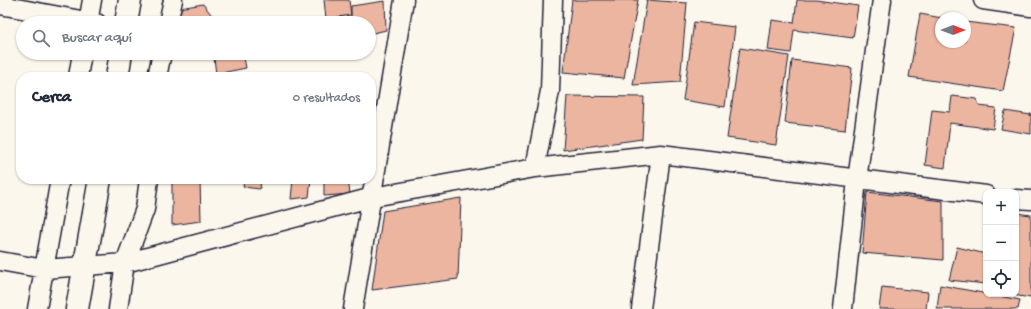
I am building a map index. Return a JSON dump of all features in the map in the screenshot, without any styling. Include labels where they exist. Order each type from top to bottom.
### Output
[{"type":"highway","points":[[127,16],[130,0]]},
{"type":"highway","points":[[118,72],[120,60]]},
{"type":"highway","points":[[77,309],[99,184]]},
{"type":"street","points":[[91,16],[92,0]]},
{"type":"street","points":[[170,16],[173,0]]},
{"type":"street","points":[[376,178],[404,0]]},
{"type":"street","points":[[535,168],[550,91],[553,0]]},
{"type":"street","points":[[843,309],[857,180],[882,0]]},
{"type":"street","points":[[983,0],[1031,7]]},
{"type":"street","points":[[0,5],[59,16]]},
{"type":"street","points":[[79,72],[81,60]]},
{"type":"street","points":[[158,72],[161,60]]},
{"type":"street","points":[[641,309],[660,154]]},
{"type":"street","points":[[0,261],[44,269],[125,263],[373,197],[535,168],[660,154],[983,195]]},
{"type":"street","points":[[37,309],[59,184]]},
{"type":"street","points":[[118,309],[125,263],[145,209],[149,184]]},
{"type":"street","points":[[353,309],[375,184]]},
{"type":"street","points":[[1019,198],[1031,200]]},
{"type":"building","points":[[324,0],[349,0],[351,15],[326,16]]},
{"type":"building","points":[[572,0],[638,0],[624,78],[563,72]]},
{"type":"building","points":[[647,0],[687,3],[680,82],[633,85]]},
{"type":"building","points":[[797,0],[816,0],[858,6],[853,38],[794,30],[791,53],[768,50],[772,20],[794,23]]},
{"type":"building","points":[[385,1],[386,30],[376,32],[376,16],[351,16],[351,6]]},
{"type":"building","points":[[203,4],[212,16],[178,16],[180,8]]},
{"type":"building","points":[[920,14],[935,17],[935,48],[971,48],[971,23],[1016,28],[1003,91],[909,77]]},
{"type":"building","points":[[694,22],[735,27],[725,107],[683,100]]},
{"type":"building","points":[[740,48],[789,56],[776,145],[727,138]]},
{"type":"building","points":[[214,60],[244,60],[246,68],[226,72],[216,72]]},
{"type":"building","points":[[792,60],[852,68],[845,130],[785,123]]},
{"type":"building","points":[[567,96],[644,97],[642,139],[563,150]]},
{"type":"building","points":[[952,96],[977,99],[979,106],[996,108],[993,129],[950,123],[945,168],[925,165],[932,110],[950,112]]},
{"type":"building","points":[[1005,111],[1031,115],[1031,134],[1001,129]]},
{"type":"building","points":[[172,184],[200,184],[201,221],[172,225]]},
{"type":"building","points":[[243,184],[260,184],[260,189],[243,187]]},
{"type":"building","points":[[292,184],[310,184],[309,197],[291,199]]},
{"type":"building","points":[[324,184],[349,184],[350,194],[324,196]]},
{"type":"building","points":[[867,192],[943,201],[943,260],[862,253]]},
{"type":"building","points":[[461,198],[458,279],[372,290],[383,211]]},
{"type":"building","points":[[1019,213],[1031,215],[1031,298],[1019,296]]},
{"type":"building","points":[[957,247],[983,253],[983,284],[949,280]]},
{"type":"building","points":[[940,285],[983,293],[983,297],[1004,297],[1020,300],[1018,309],[937,309]]},
{"type":"building","points":[[882,287],[928,292],[926,309],[879,309]]}]
